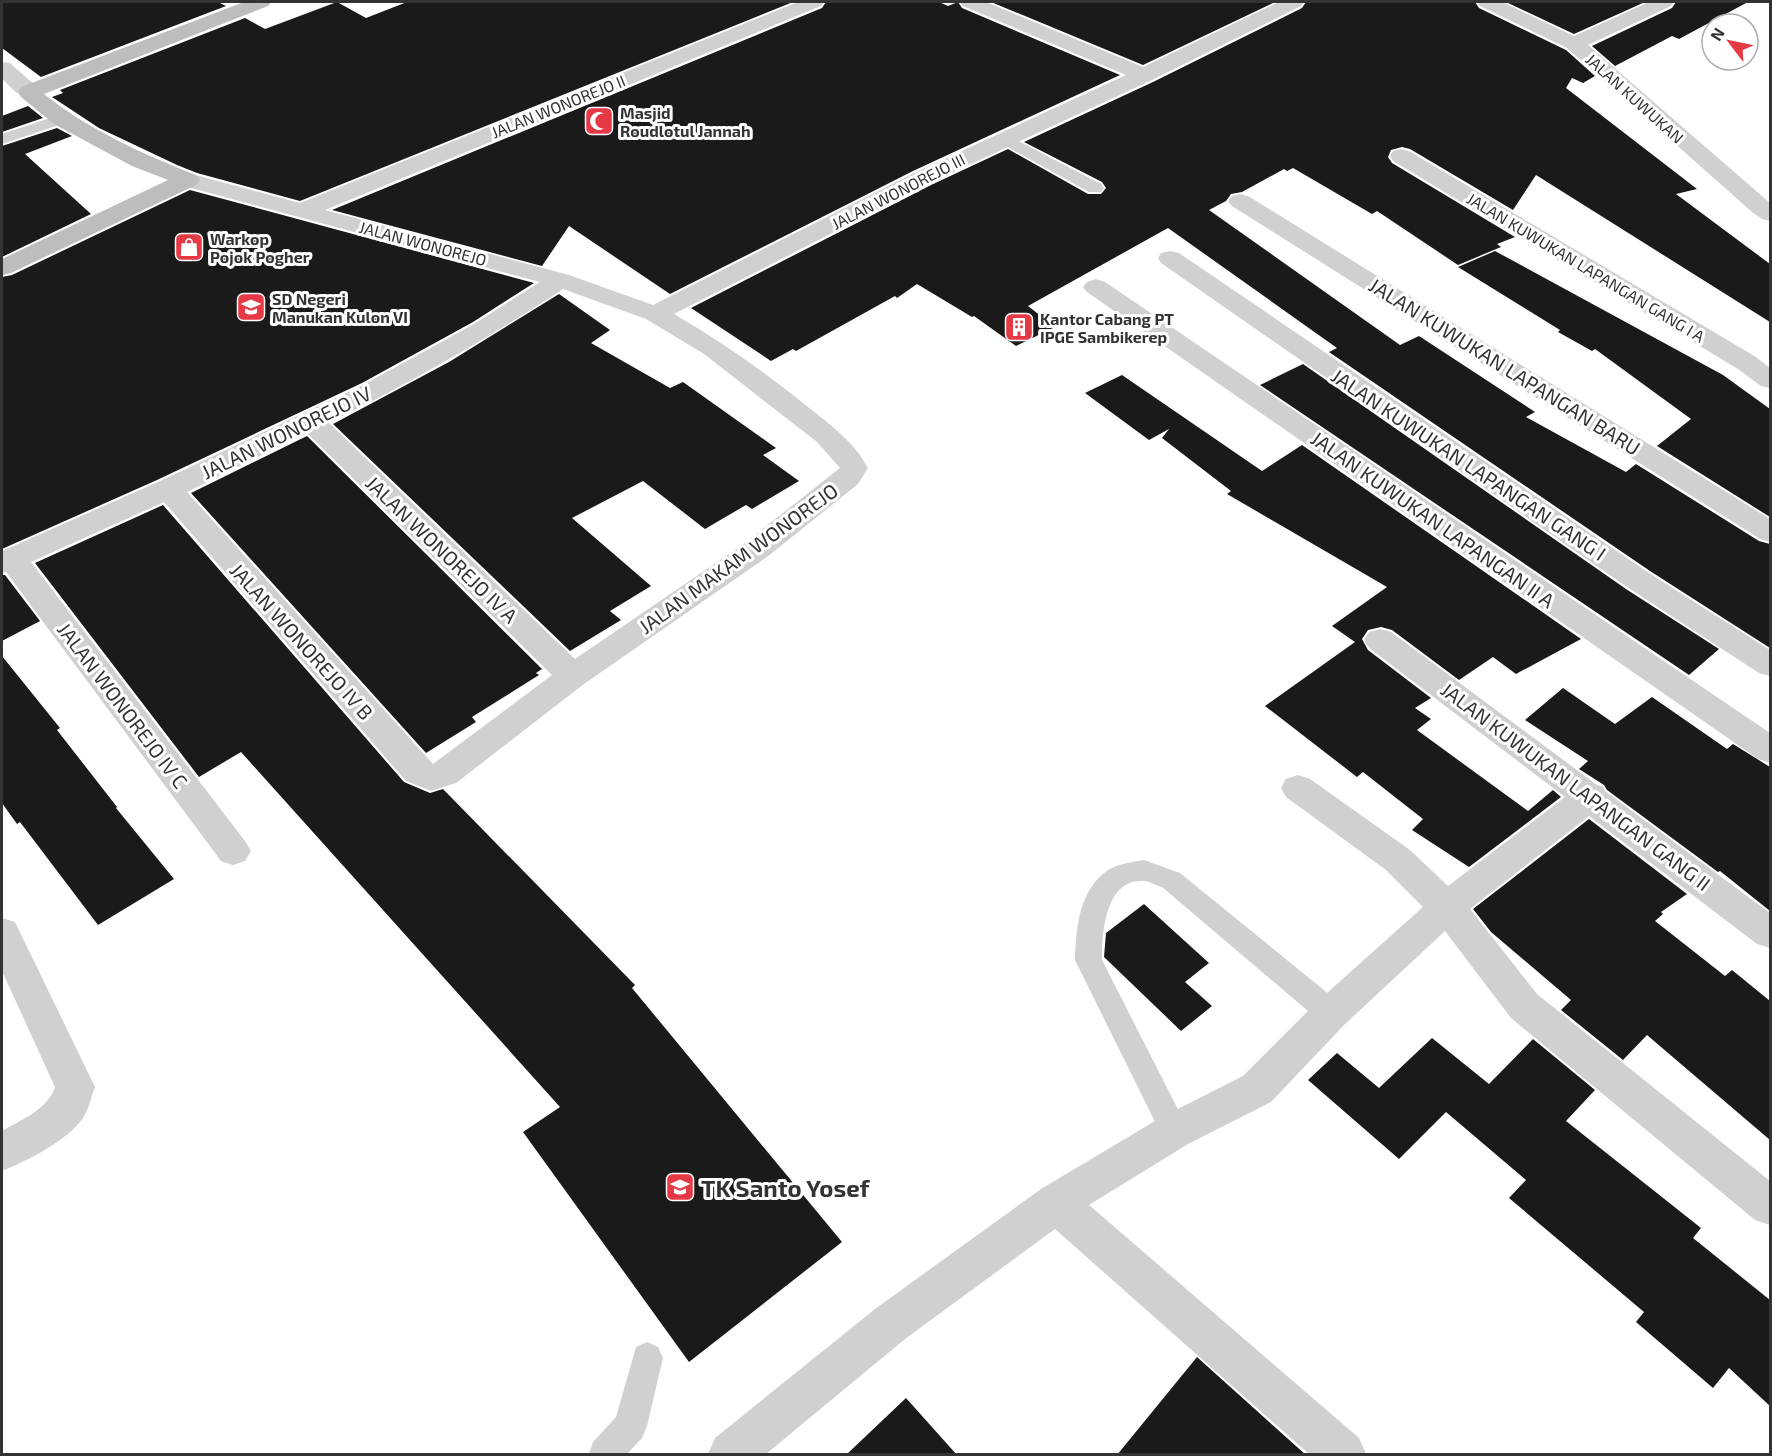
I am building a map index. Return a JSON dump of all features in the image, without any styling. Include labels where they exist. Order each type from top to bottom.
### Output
[{"type":"street","points":[[2,68],[28,92],[261,2]]},
{"type":"street","name":"JALAN WONOREJO II","points":[[302,211],[814,2]]},
{"type":"street","points":[[970,2],[1144,75]]},
{"type":"street","name":"JALAN WONOREJO III","points":[[656,314],[1003,138],[1144,75],[1294,2]]},
{"type":"street","name":"JALAN KUWUKAN","points":[[1487,2],[1574,44],[1770,214]]},
{"type":"street","points":[[1574,44],[1664,2]]},
{"type":"street","name":"JALAN WONOREJO","points":[[28,92],[62,119],[140,160],[188,180],[560,280],[656,314]]},
{"type":"street","name":"JALAN KUWUKAN LAPANGAN GANG I A","points":[[1401,156],[1737,357],[1770,380]]},
{"type":"street","points":[[2,268],[188,180]]},
{"type":"street","name":"JALAN KUWUKAN LAPANGAN BARU","points":[[1240,201],[1770,532]]},
{"type":"street","name":"JALAN KUWUKAN LAPANGAN GANG I","points":[[1170,258],[1628,573],[1770,665]]},
{"type":"street","name":"JALAN WONOREJO IV","points":[[7,561],[168,489],[424,364],[483,330],[560,280]]},
{"type":"street","name":"JALAN KUWUKAN LAPANGAN II A","points":[[1096,286],[1770,750]]},
{"type":"street","name":"JALAN MAKAM WONOREJO","points":[[444,774],[573,676],[756,550],[848,477],[854,468],[848,457],[827,436],[752,376],[713,348],[656,314]]},
{"type":"street","name":"JALAN WONOREJO IV A","points":[[311,421],[573,676]]},
{"type":"street","name":"JALAN WONOREJO IV B","points":[[168,489],[418,772],[431,778],[444,774]]},
{"type":"street","name":"JALAN WONOREJO IV C","points":[[7,561],[233,851]]},
{"type":"street","name":"JALAN KUWUKAN LAPANGAN GANG II","points":[[1380,640],[1591,796],[1770,933]]},
{"type":"street","points":[[1298,788],[1398,860],[1447,908],[1524,1006],[1770,1206]]},
{"type":"street","points":[[731,1455],[890,1324],[1056,1203],[1174,1131],[1257,1089],[1331,1013],[1447,908],[1591,796]]},
{"type":"street","points":[[2,1152],[53,1122],[69,1105],[75,1087],[7,957]]},
{"type":"street","points":[[1056,1203],[1343,1455]]},
{"type":"lane","points":[[2,140],[62,119]]},
{"type":"lane","points":[[1003,138],[1095,188]]},
{"type":"lane","points":[[1174,1131],[1088,960],[1089,933],[1099,894],[1118,877],[1144,870],[1171,880],[1331,1013]]},
{"type":"lane","points":[[605,1455],[630,1426],[647,1358]]},
{"type":"building","points":[[2,2],[218,2],[226,6],[41,77],[2,48]]},
{"type":"building","points":[[337,2],[366,18],[407,2],[793,2],[300,201],[197,173],[177,165],[99,128],[52,97],[63,93],[60,90],[245,18],[265,29]]},
{"type":"building","points":[[826,2],[939,2],[948,6],[958,2],[962,8],[1120,75],[913,171],[670,294],[569,226],[542,266],[332,210],[822,8]]},
{"type":"building","points":[[991,2],[1275,2],[1143,65]]},
{"type":"building","points":[[1306,2],[1475,2],[1479,8],[1566,50],[1595,76],[1583,83],[1572,78],[1566,88],[1697,189],[1676,194],[1770,264],[1770,322],[1536,175],[1513,210],[1410,149],[1402,147],[1391,150],[1388,157],[1392,163],[1515,237],[1497,244],[1501,247],[1458,265],[1377,211],[1372,214],[1293,168],[1287,171],[1284,169],[1242,192],[1231,194],[1226,201],[1209,210],[1400,345],[1419,336],[1535,412],[1526,417],[1626,472],[1636,464],[1759,541],[1770,544],[1770,648],[1650,571],[1329,352],[1337,348],[1168,228],[1028,306],[1055,327],[1016,346],[974,316],[972,317],[917,284],[897,298],[895,296],[796,351],[793,349],[771,361],[691,308],[931,185],[1008,149],[1088,194],[1101,194],[1106,188],[1102,182],[1024,142],[1153,82],[1302,8]]},
{"type":"building","points":[[1506,2],[1645,2],[1574,34]]},
{"type":"building","points":[[1676,2],[1748,2],[1729,12],[1700,12],[1700,28],[1679,39],[1672,36],[1615,66],[1592,46],[1672,8]]},
{"type":"building","points":[[28,106],[43,118],[2,132],[2,116]]},
{"type":"building","points":[[57,128],[72,136],[25,154],[91,214],[2,257],[2,146]]},
{"type":"building","points":[[190,190],[534,283],[473,322],[362,383],[157,480],[2,549],[2,277],[12,275]]},
{"type":"building","points":[[1495,251],[1723,375],[1770,409],[1770,517],[1657,446],[1691,419],[1595,349],[1592,351],[1558,332],[1560,330],[1458,267]]},
{"type":"building","points":[[559,294],[610,330],[591,343],[670,388],[683,382],[776,448],[763,455],[799,481],[752,509],[746,505],[705,529],[643,481],[572,518],[651,586],[610,611],[621,620],[570,651],[333,424],[449,362]]},
{"type":"building","points":[[1303,364],[1626,589],[1719,649],[1689,675],[1260,385]]},
{"type":"building","points":[[1122,375],[1262,471],[1302,445],[1581,639],[1516,674],[1493,657],[1459,680],[1392,630],[1381,627],[1368,630],[1362,639],[1368,650],[1431,698],[1415,708],[1431,719],[1417,730],[1528,811],[1553,790],[1561,797],[1469,867],[1412,830],[1423,819],[1363,772],[1357,777],[1265,706],[1355,642],[1332,626],[1387,587],[1227,494],[1231,491],[1162,438],[1169,429],[1149,440],[1085,393]]},
{"type":"building","points":[[307,436],[542,669],[536,673],[539,675],[472,717],[476,722],[426,753],[191,493]]},
{"type":"building","points":[[163,505],[404,782],[430,793],[443,789],[635,985],[632,988],[842,1242],[689,1362],[523,1132],[560,1107],[241,752],[199,777],[35,563]]},
{"type":"building","points":[[2,575],[5,575],[40,621],[2,641]]},
{"type":"building","points":[[2,656],[60,728],[57,730],[116,808],[174,879],[98,925],[20,822],[17,824],[2,803]]},
{"type":"building","points":[[1563,688],[1615,724],[1652,697],[1727,749],[1733,744],[1770,767],[1770,911],[1720,871],[1718,872],[1607,790],[1604,785],[1579,769],[1588,761],[1525,720]]},
{"type":"building","points":[[1589,819],[1687,894],[1661,912],[1663,914],[1655,921],[1725,976],[1732,970],[1770,1001],[1770,1140],[1647,1035],[1623,1060],[1561,1010],[1571,1000],[1491,932],[1473,909]]},
{"type":"building","points":[[1144,904],[1209,963],[1185,982],[1212,1006],[1181,1031],[1104,957],[1106,933]]},
{"type":"building","points":[[1432,1038],[1489,1084],[1533,1039],[1595,1090],[1566,1121],[1701,1228],[1693,1238],[1770,1300],[1770,1406],[1729,1368],[1713,1388],[1636,1322],[1644,1312],[1509,1198],[1526,1180],[1446,1112],[1399,1159],[1308,1080],[1337,1053],[1379,1088]]},
{"type":"building","points":[[1197,1357],[1306,1455],[1117,1455]]},
{"type":"building","points":[[906,1398],[957,1455],[846,1455]]},
{"type":"place","name":"Masjid Roudlotul Jannah","points":[[599,121]]},
{"type":"place","name":"Warkop Pojok Pogher","points":[[189,247]]},
{"type":"place","name":"SD Negeri Manukan Kulon VI","points":[[251,307]]},
{"type":"place","name":"Kantor Cabang PT IPGE Sambikerep","points":[[1019,327]]},
{"type":"place","name":"TK Santo Yosef","points":[[680,1187]]}]
